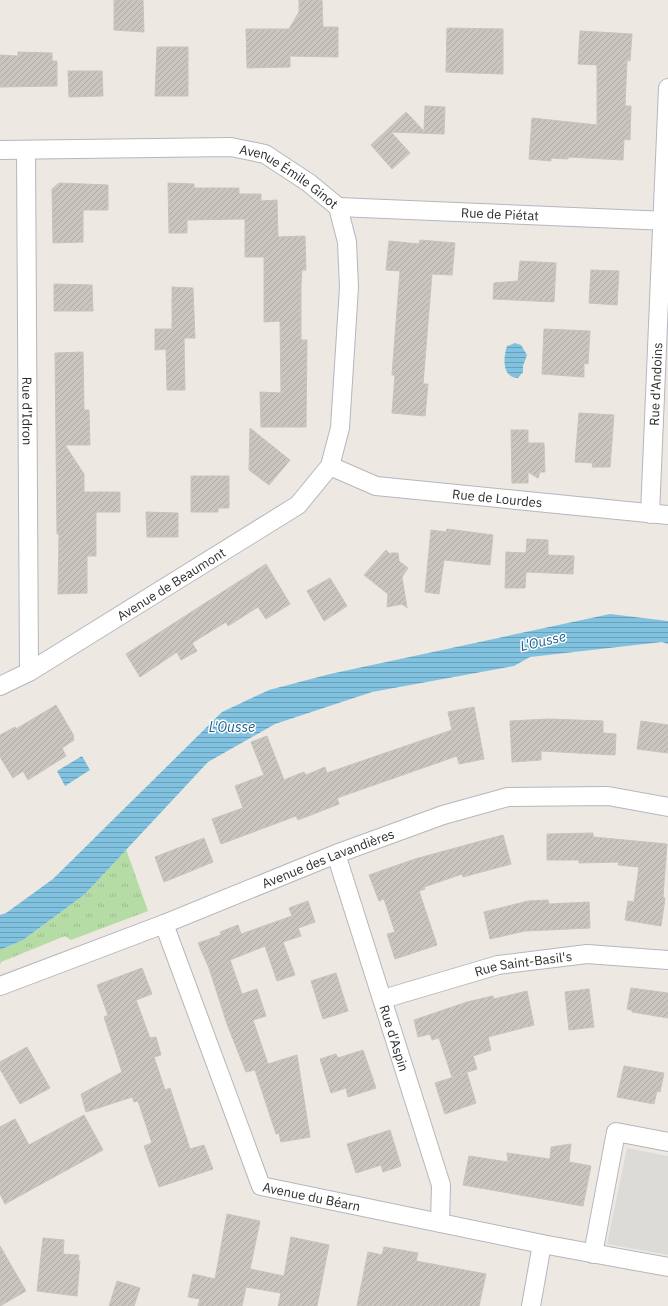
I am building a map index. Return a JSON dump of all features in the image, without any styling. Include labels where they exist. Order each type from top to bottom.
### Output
[{"type":"street","name":"Rue d'Andoins","points":[[650,514],[665,221],[668,88]]},
{"type":"street","name":"Avenue Émile Ginot","points":[[0,150],[231,147],[265,154],[309,183],[338,208],[347,242],[349,287],[340,428],[330,466]]},
{"type":"street","name":"Rue d'Idron","points":[[26,150],[28,672]]},
{"type":"street","name":"Rue de Piétat","points":[[338,208],[665,221]]},
{"type":"street","name":"Avenue de Beaumont","points":[[0,686],[28,672],[298,505],[330,466]]},
{"type":"street","name":"Rue de Lourdes","points":[[330,466],[376,486],[668,515]]},
{"type":"street","name":"Avenue des Lavandières","points":[[0,986],[164,924],[336,854],[443,815],[508,796],[608,796],[668,807]]},
{"type":"street","name":"Rue d'Aspin","points":[[336,854],[441,1185],[440,1223]]},
{"type":"street","name":"Avenue du Béarn","points":[[164,924],[261,1186],[542,1244],[668,1267]]},
{"type":"street","name":"Rue Saint-Basil's","points":[[383,999],[498,965],[588,954],[668,960]]},
{"type":"street","points":[[593,1254],[616,1132],[668,1142]]},
{"type":"street","points":[[531,1306],[542,1244]]},
{"type":"green space","points":[[126,849],[148,911],[71,940],[65,936],[1,962],[0,965],[0,950],[23,940],[84,895]]},
{"type":"shaded area","points":[[627,1148],[668,1156],[668,1255],[607,1244]]},
{"type":"water","points":[[515,343],[521,345],[527,355],[523,366],[523,372],[518,378],[509,375],[505,366],[507,346]]},
{"type":"water","name":"L'Ousse","points":[[610,614],[668,621],[668,644],[662,642],[530,657],[514,666],[372,692],[275,724],[208,762],[84,895],[23,940],[0,950],[0,915],[6,913],[53,879],[222,712],[269,690],[330,674]]},
{"type":"water","points":[[82,756],[90,770],[65,786],[57,771]]},
{"type":"building","points":[[114,0],[143,0],[144,32],[114,30]]},
{"type":"building","points":[[299,0],[322,0],[323,27],[338,27],[338,57],[290,56],[290,67],[247,68],[246,29],[289,29],[299,12]]},
{"type":"building","points":[[447,28],[503,29],[503,74],[446,72]]},
{"type":"building","points":[[580,31],[632,34],[630,61],[627,60],[625,106],[631,106],[630,140],[624,139],[623,160],[568,157],[568,159],[551,158],[551,161],[529,159],[532,118],[597,125],[597,65],[578,64]]},
{"type":"building","points":[[157,47],[188,47],[188,96],[155,96]]},
{"type":"building","points":[[18,52],[52,53],[52,61],[57,61],[57,86],[0,87],[0,55],[18,56]]},
{"type":"building","points":[[68,71],[102,71],[103,96],[69,97]]},
{"type":"building","points":[[425,106],[445,107],[444,134],[391,132],[410,153],[392,169],[371,145],[406,112],[424,131]]},
{"type":"building","points":[[59,183],[108,185],[108,210],[83,210],[83,242],[53,243],[52,189]]},
{"type":"building","points":[[168,183],[194,184],[194,188],[239,188],[239,194],[261,194],[261,201],[277,200],[278,237],[305,236],[306,270],[302,270],[301,340],[307,340],[306,427],[261,427],[260,392],[281,393],[280,321],[264,322],[264,257],[245,257],[245,219],[187,220],[187,233],[169,233]]},
{"type":"building","points":[[420,240],[455,243],[452,275],[432,274],[423,384],[428,384],[425,416],[392,413],[395,375],[392,375],[400,271],[386,270],[389,241],[419,244]]},
{"type":"building","points":[[520,261],[556,263],[554,302],[493,299],[494,283],[518,281]]},
{"type":"building","points":[[591,270],[619,271],[617,305],[589,303]]},
{"type":"building","points":[[54,284],[92,285],[93,311],[54,311]]},
{"type":"building","points":[[172,287],[193,288],[195,338],[184,338],[185,390],[167,390],[166,349],[155,350],[155,329],[172,329]]},
{"type":"building","points":[[544,329],[590,331],[588,364],[584,363],[584,377],[542,374]]},
{"type":"building","points":[[83,352],[84,410],[89,410],[90,445],[65,445],[84,474],[84,492],[120,492],[120,512],[96,512],[96,556],[87,556],[87,593],[58,594],[59,534],[57,534],[55,353]]},
{"type":"building","points":[[579,413],[614,415],[610,467],[592,467],[593,463],[575,462]]},
{"type":"building","points":[[250,428],[290,460],[269,485],[249,470]]},
{"type":"building","points":[[511,430],[528,430],[528,443],[544,443],[545,472],[540,472],[538,478],[528,472],[528,483],[512,483]]},
{"type":"building","points":[[191,476],[229,476],[229,508],[218,508],[218,512],[191,512]]},
{"type":"building","points":[[146,512],[178,513],[178,537],[147,537]]},
{"type":"building","points":[[447,529],[493,535],[490,565],[444,560],[439,594],[425,592],[431,530],[446,532]]},
{"type":"building","points":[[527,539],[548,540],[548,555],[574,556],[573,574],[526,572],[525,588],[505,588],[506,552],[526,553]]},
{"type":"building","points":[[386,550],[391,555],[391,553],[398,553],[399,561],[408,568],[402,577],[407,608],[402,604],[387,607],[388,594],[364,575]]},
{"type":"building","points":[[266,564],[290,604],[266,619],[258,607],[228,626],[226,622],[192,643],[197,651],[181,660],[177,652],[140,677],[126,654]]},
{"type":"building","points":[[330,578],[347,606],[324,621],[307,591]]},
{"type":"building","points":[[56,705],[74,736],[74,740],[62,748],[66,756],[28,780],[23,771],[13,778],[0,757],[0,735],[15,727],[16,729]]},
{"type":"building","points":[[474,707],[484,759],[459,764],[457,756],[337,798],[339,804],[298,820],[296,816],[221,844],[212,819],[243,808],[235,786],[264,775],[251,742],[267,736],[284,780],[304,772],[306,775],[325,767],[327,773],[452,730],[448,712]]},
{"type":"building","points":[[548,719],[603,721],[603,733],[616,734],[615,755],[541,751],[541,760],[512,762],[510,721]]},
{"type":"building","points":[[641,721],[668,725],[668,753],[637,749]]},
{"type":"building","points":[[593,833],[593,837],[667,844],[663,897],[665,898],[661,926],[625,920],[628,901],[634,902],[639,867],[618,865],[619,862],[579,863],[579,860],[547,860],[547,834]]},
{"type":"building","points":[[503,835],[511,864],[463,877],[462,874],[424,887],[425,889],[419,891],[437,945],[395,959],[387,934],[395,932],[384,899],[379,901],[369,875],[415,859]]},
{"type":"building","points":[[204,838],[213,862],[164,882],[155,857]]},
{"type":"building","points":[[548,900],[549,904],[589,902],[590,928],[525,931],[490,939],[484,912],[528,901]]},
{"type":"building","points":[[308,901],[315,922],[298,928],[301,936],[283,942],[295,975],[277,981],[265,946],[230,960],[242,994],[257,989],[266,1016],[253,1020],[268,1064],[297,1055],[310,1137],[281,1142],[279,1133],[276,1134],[255,1070],[246,1072],[227,1024],[209,968],[198,943],[221,935],[220,932],[238,925],[241,934],[292,916],[289,908]]},
{"type":"building","points":[[142,968],[152,994],[136,1000],[150,1038],[156,1037],[161,1055],[154,1057],[165,1090],[170,1088],[190,1149],[204,1145],[213,1169],[159,1187],[144,1146],[152,1143],[138,1101],[134,1102],[132,1097],[86,1112],[81,1094],[122,1072],[104,1017],[108,1015],[97,985]]},
{"type":"building","points":[[336,973],[348,1011],[323,1019],[311,981]]},
{"type":"building","points":[[631,988],[668,993],[668,1018],[632,1012],[632,1010],[627,1009]]},
{"type":"building","points":[[589,989],[594,1027],[569,1030],[565,992]]},
{"type":"building","points":[[527,991],[534,1025],[488,1037],[491,1050],[473,1056],[477,1069],[452,1077],[439,1038],[432,1040],[430,1034],[418,1037],[414,1020],[467,1002],[493,996],[494,999]]},
{"type":"building","points":[[27,1047],[50,1088],[20,1104],[0,1069],[0,1062]]},
{"type":"building","points":[[363,1050],[376,1088],[348,1097],[346,1088],[331,1093],[320,1059],[336,1054],[338,1058]]},
{"type":"building","points":[[624,1066],[664,1073],[660,1092],[657,1091],[654,1104],[617,1097]]},
{"type":"building","points":[[467,1073],[476,1103],[445,1114],[435,1083]]},
{"type":"building","points":[[84,1115],[103,1150],[5,1204],[0,1194],[0,1127],[15,1119],[29,1145]]},
{"type":"building","points":[[390,1130],[401,1166],[383,1172],[381,1165],[356,1173],[347,1144]]},
{"type":"building","points":[[571,1144],[569,1162],[591,1166],[583,1206],[463,1185],[469,1156],[508,1162],[507,1153],[550,1159],[551,1147]]},
{"type":"building","points":[[227,1214],[260,1221],[250,1269],[284,1276],[291,1237],[329,1245],[317,1306],[278,1306],[281,1293],[246,1287],[242,1306],[198,1306],[200,1299],[188,1297],[193,1274],[215,1279]]},
{"type":"building","points":[[43,1238],[64,1240],[63,1254],[79,1255],[78,1261],[80,1261],[77,1296],[37,1291]]},
{"type":"building","points":[[0,1246],[26,1291],[0,1306]]},
{"type":"building","points":[[384,1247],[418,1253],[416,1261],[486,1274],[479,1306],[357,1306],[368,1252],[382,1255]]},
{"type":"building","points":[[117,1281],[140,1288],[134,1306],[109,1306]]}]
